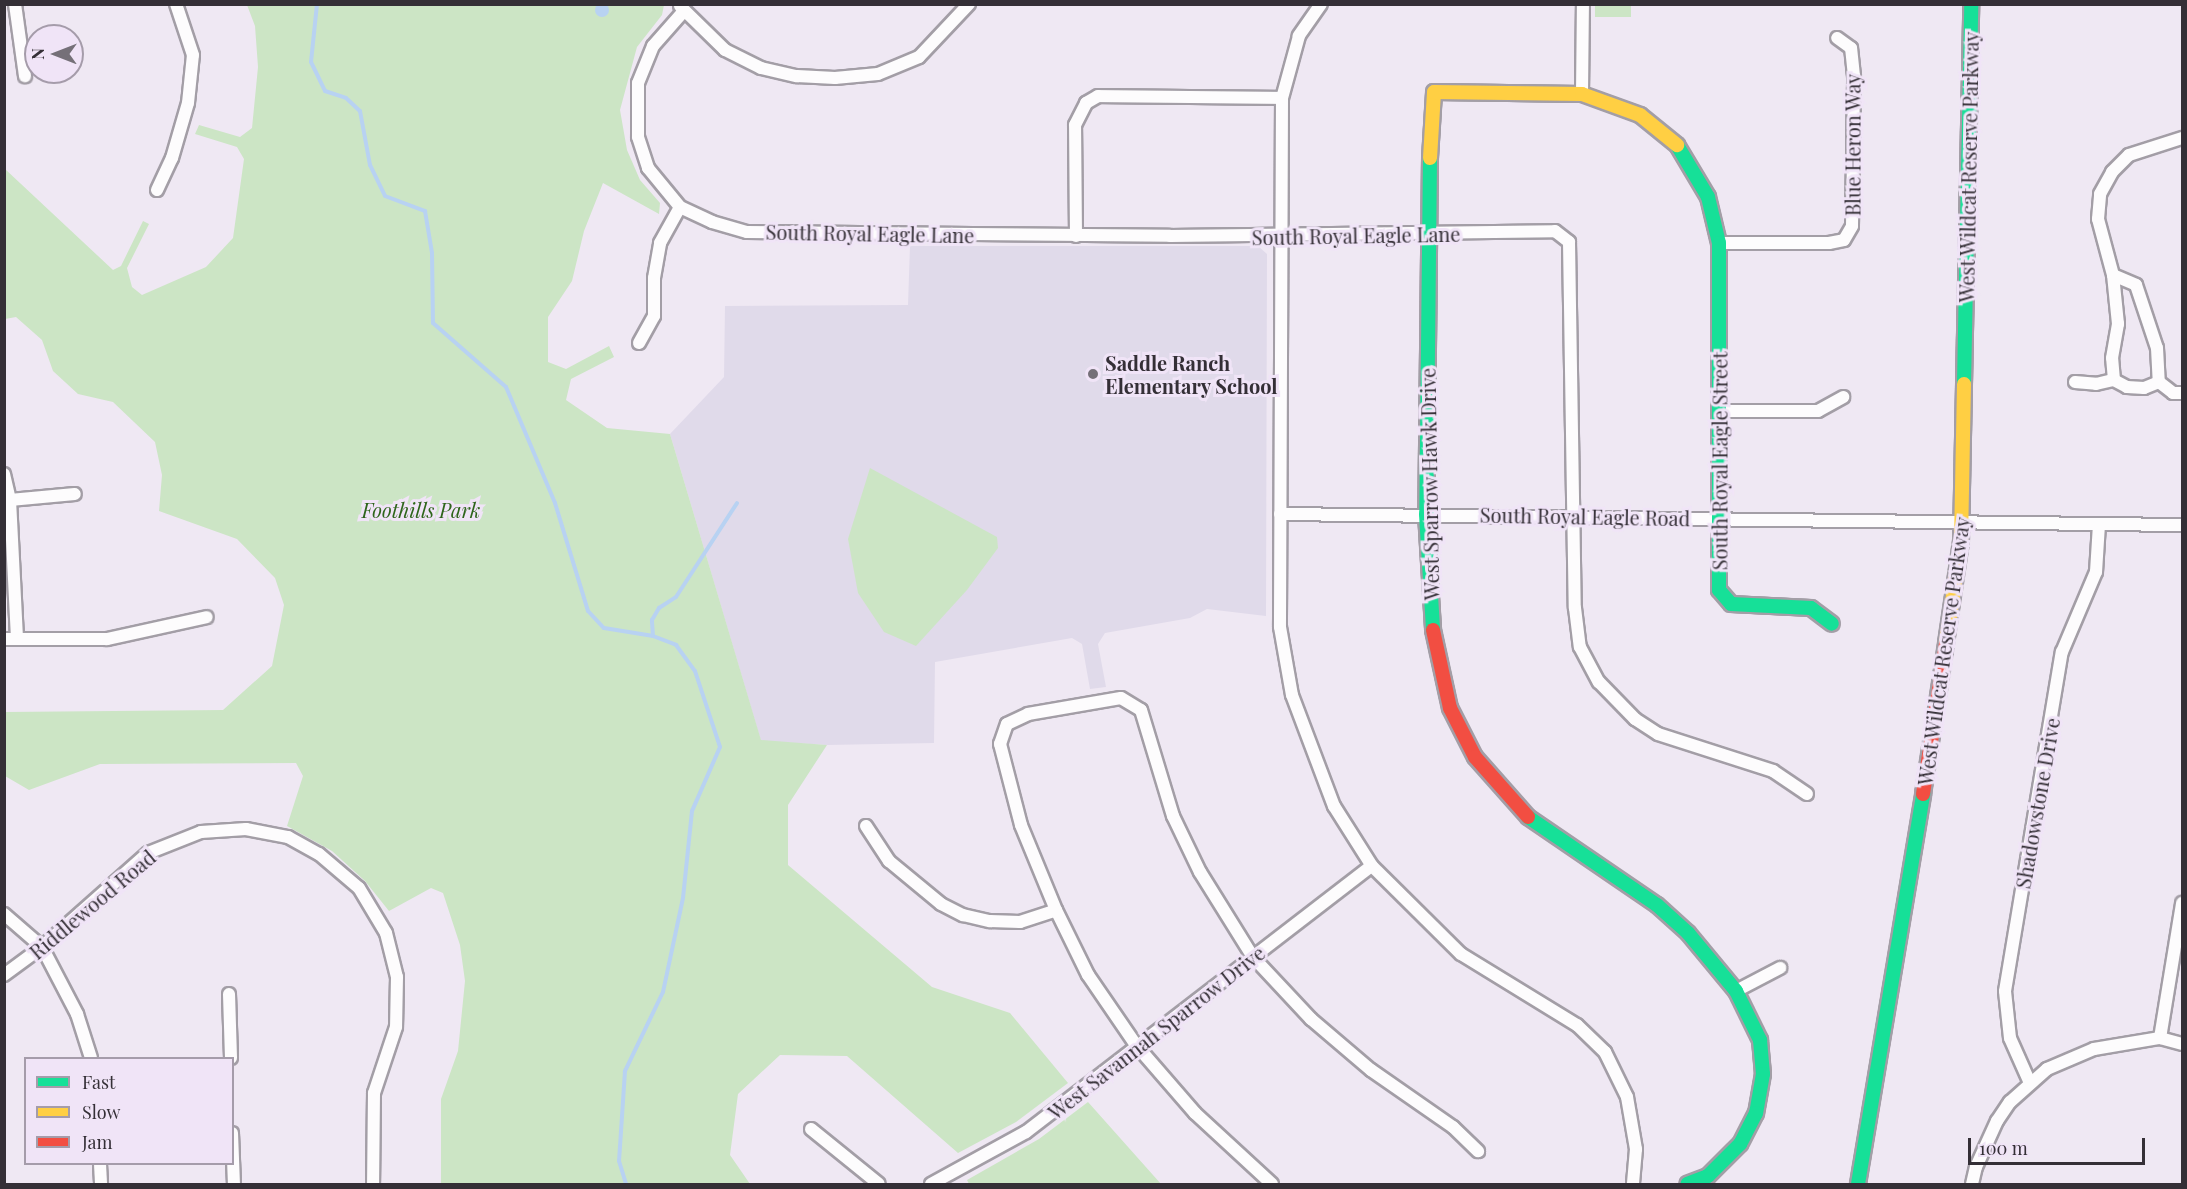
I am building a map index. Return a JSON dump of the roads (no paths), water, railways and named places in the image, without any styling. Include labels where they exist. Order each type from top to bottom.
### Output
[{"type":"street","points":[[15,4],[24,69]]},
{"type":"street","points":[[157,190],[172,158],[188,103],[193,55],[176,4]]},
{"type":"street","points":[[639,343],[654,316],[654,278],[660,243],[680,207],[648,168],[635,110],[638,83],[653,46],[681,8],[725,50],[761,68],[797,76],[835,78],[878,74],[919,57],[969,4]]},
{"type":"street","points":[[1321,4],[1299,36],[1282,98],[1280,627],[1292,695],[1334,806],[1372,866],[1461,954],[1577,1025],[1605,1052],[1627,1097],[1636,1149],[1633,1185]]},
{"type":"street","points":[[1582,94],[1583,4]]},
{"type":"street","name":"West Wildcat Reserve Parkway","points":[[1858,1185],[1893,989],[1963,521],[1971,4]]},
{"type":"street","name":"Blue Heron Way","points":[[1719,243],[1829,243],[1844,240],[1852,226],[1854,76],[1851,48],[1836,38]]},
{"type":"street","name":"West Sparrow Hawk Drive","points":[[1582,94],[1434,92],[1428,194],[1430,234],[1426,514],[1434,644],[1450,708],[1475,757],[1510,801],[1540,828],[1657,905],[1715,962],[1736,991],[1760,1040],[1762,1074],[1756,1113],[1740,1144],[1710,1180],[1687,1185]]},
{"type":"street","name":"South Royal Eagle Street","points":[[1582,94],[1640,114],[1683,149],[1708,197],[1719,243],[1719,590],[1731,604],[1811,608],[1832,624]]},
{"type":"street","points":[[1076,236],[1075,125],[1086,103],[1098,96],[1282,98]]},
{"type":"street","points":[[2114,380],[2112,358],[2118,324],[2113,275],[2098,219],[2100,194],[2112,172],[2129,154],[2182,138]]},
{"type":"street","name":"South Royal Eagle Lane","points":[[680,207],[747,232],[1076,236],[1555,231],[1569,242],[1575,608],[1580,647],[1599,682],[1635,719],[1658,734],[1773,771],[1807,794]]},
{"type":"street","points":[[2113,275],[2136,285],[2139,291],[2157,348],[2159,382]]},
{"type":"street","points":[[2075,382],[2096,384],[2114,380],[2127,387],[2144,388],[2159,382]]},
{"type":"street","points":[[2159,382],[2174,393],[2182,393]]},
{"type":"street","points":[[1718,411],[1818,411],[1843,396]]},
{"type":"street","points":[[4,474],[10,500],[11,639],[107,639],[207,617]]},
{"type":"street","points":[[10,500],[75,494]]},
{"type":"street","name":"South Royal Eagle Road","points":[[1280,514],[1718,517],[2182,525]]},
{"type":"street","name":"Shadowstone Drive","points":[[2030,1083],[2010,1038],[2005,991],[2062,652],[2096,572],[2099,524]]},
{"type":"street","points":[[1272,1185],[1195,1113],[1136,1045],[1088,975],[1056,910],[1021,825],[1000,744],[1007,724],[1028,714],[1121,698],[1141,710],[1173,816],[1200,872],[1253,957],[1311,1019],[1371,1070],[1453,1127],[1478,1151]]},
{"type":"street","points":[[866,826],[889,861],[941,904],[963,915],[990,921],[1020,922],[1056,910]]},
{"type":"street","name":"Riddlewood Road","points":[[4,975],[42,947],[148,853],[201,832],[246,829],[277,835],[319,854],[360,888],[386,933],[397,977],[396,1027],[374,1093],[373,1185]]},
{"type":"street","name":"West Savannah Sparrow Drive","points":[[931,1185],[1026,1132],[1136,1045],[1372,866]]},
{"type":"street","points":[[2160,1038],[2182,903]]},
{"type":"street","points":[[4,914],[42,947],[77,1014],[90,1057]]},
{"type":"street","points":[[1736,991],[1780,968]]},
{"type":"street","points":[[229,994],[231,1057]]},
{"type":"street","points":[[1972,1185],[1976,1167],[1997,1121],[2030,1083],[2047,1068],[2094,1049],[2160,1038],[2182,1044]]},
{"type":"street","points":[[811,1129],[879,1185]]},
{"type":"street","points":[[100,1165],[101,1185]]},
{"type":"street","points":[[233,1165],[234,1185]]},
{"type":"water","points":[[599,3],[605,3],[609,10],[605,17],[599,17],[595,13],[595,7]]},
{"type":"waterway","points":[[317,4],[311,62],[325,91],[346,98],[360,111],[370,165],[385,196],[425,211],[432,253],[433,323],[506,387],[555,503],[588,611],[604,628],[653,636],[676,645],[695,671],[720,747],[692,811],[683,898],[663,992],[625,1071],[619,1161],[626,1184]]},
{"type":"waterway","points":[[653,636],[652,620],[659,608],[676,597],[737,503]]},
{"type":"place","name":"Saddle Ranch Elementary School","points":[[1093,374]]},
{"type":"park label","name":"Foothills Park","points":[[421,509]]}]
